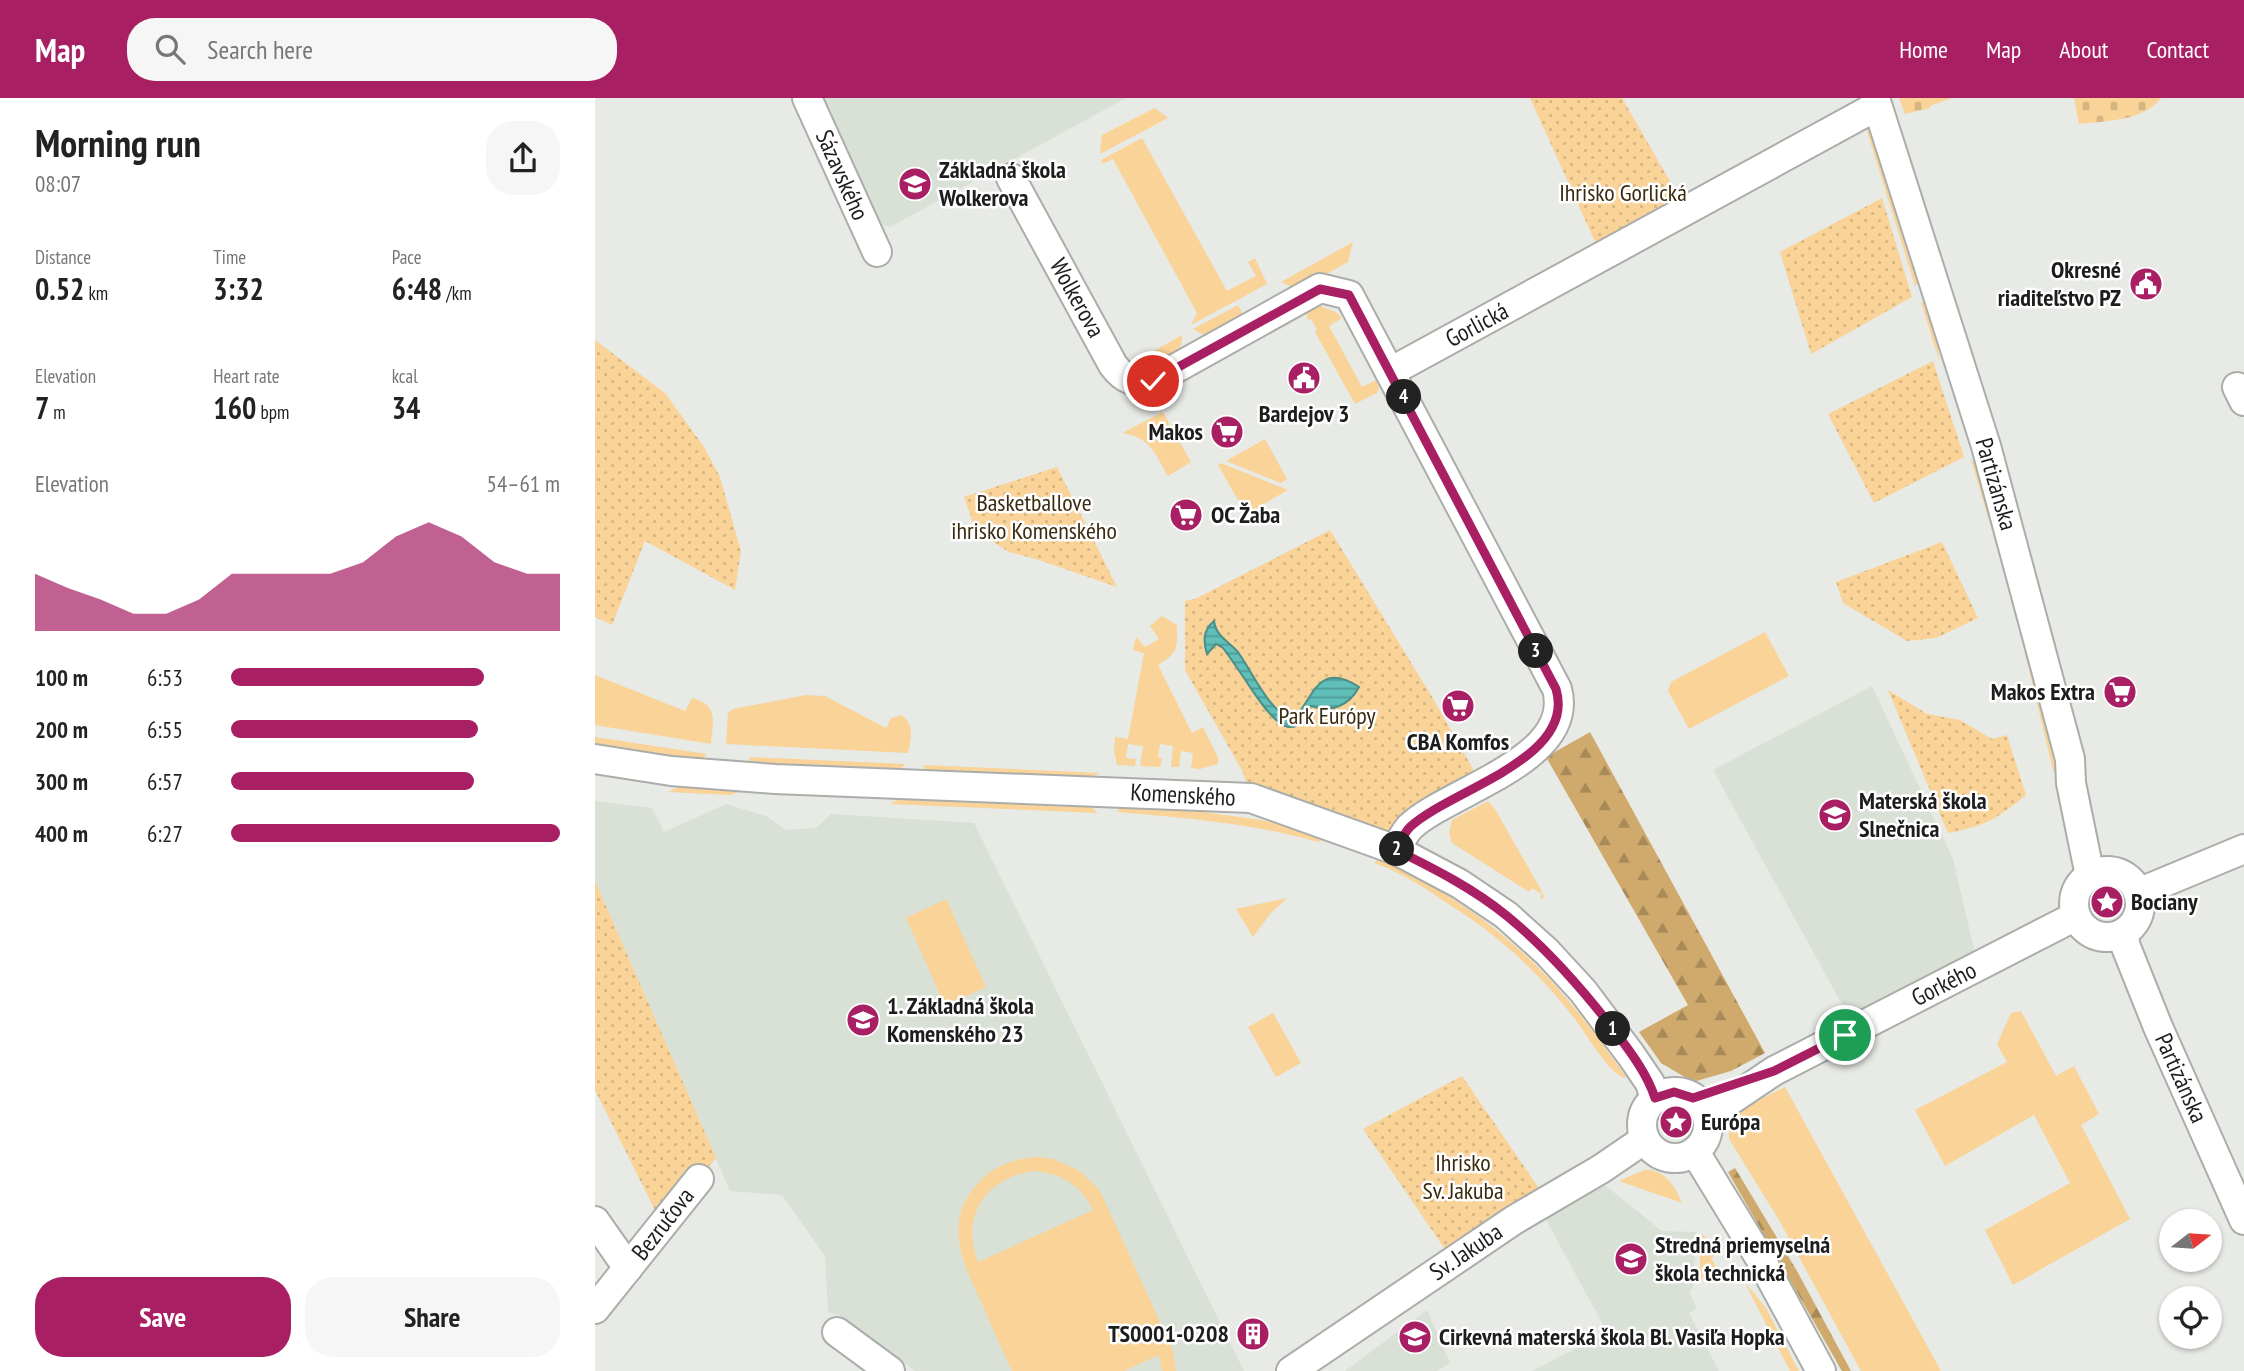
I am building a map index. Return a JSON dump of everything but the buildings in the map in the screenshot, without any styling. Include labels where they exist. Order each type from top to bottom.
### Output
[{"type":"street","name":"Sázavského","points":[[807,98],[877,251]]},
{"type":"street","name":"Gorlická","points":[[1390,372],[1876,102]]},
{"type":"street","name":"Partizánska","points":[[1876,102],[1996,481],[2070,759],[2071,783],[2090,876]]},
{"type":"street","name":"Wolkerova","points":[[1011,178],[1113,365],[1135,383],[1153,381],[1320,289],[1349,295],[1390,372]]},
{"type":"street","points":[[1390,372],[1556,689],[1560,702],[1557,718],[1548,736],[1519,763],[1432,810],[1407,829],[1396,850]]},
{"type":"street","name":"Komenského","points":[[595,759],[671,771],[775,779],[1251,799],[1396,850],[1460,884],[1506,915],[1547,951],[1583,991],[1650,1083],[1655,1098]]},
{"type":"street","points":[[2138,893],[2244,849]]},
{"type":"street","points":[[2099,872],[2118,873],[2127,878],[2138,893],[2140,912],[2131,928],[2123,934],[2101,937],[2082,926],[2076,916],[2076,894],[2090,876],[2099,872]]},
{"type":"street","name":"Gorkého","points":[[1708,1126],[1725,1104],[1774,1071],[2076,916]]},
{"type":"street","name":"Partizánska","points":[[2123,934],[2158,1027],[2244,1220]]},
{"type":"street","name":"Gorkého","points":[[1693,1098],[1774,1071]]},
{"type":"street","points":[[1674,1092],[1693,1098],[1701,1105],[1708,1126],[1706,1137],[1695,1152],[1680,1158],[1669,1158],[1650,1148],[1645,1139],[1642,1121],[1655,1098],[1674,1092]]},
{"type":"street","name":"Sv. Jakuba","points":[[1291,1371],[1514,1220],[1601,1169],[1645,1139]]},
{"type":"street","points":[[1695,1152],[1761,1260],[1821,1371]]},
{"type":"street","name":"Bezručova","points":[[595,1309],[699,1179]]},
{"type":"street","name":"Bezručova","points":[[595,1221],[628,1268]]},
{"type":"street","points":[[837,1332],[890,1371]]},
{"type":"shaded area","name":"Základná škola Wolkerova","points":[[822,98],[1126,98],[890,227],[879,223]]},
{"type":"shaded area","name":"Materská škola Slnečnica","points":[[1872,686],[1953,859],[1975,954],[1860,1012],[1843,1006],[1713,770]]},
{"type":"shaded area","name":"1. Základná škola Komenského 23","points":[[595,801],[652,808],[664,832],[726,804],[766,816],[786,830],[816,828],[831,814],[974,823],[1244,1371],[915,1371],[841,1316],[828,1312],[825,1256],[782,1195],[730,1191],[595,881]]},
{"type":"shaded area","name":"Stredná priemyselná škola technická","points":[[1591,1174],[1662,1231],[1696,1232],[1693,1286],[1689,1293],[1697,1308],[1689,1313],[1719,1371],[1532,1371],[1607,1332],[1538,1205]]},
{"type":"shaded area","name":"Cirkevná materská škola Bl. Vasiľa Hopka","points":[[1427,1310],[1450,1363],[1437,1371],[1345,1371]]},
{"type":"green space","name":"Ihrisko Gorlická","points":[[1530,98],[1622,98],[1687,211],[1602,257]]},
{"type":"green space","points":[[1899,98],[1952,98],[1930,108],[1905,114]]},
{"type":"green space","points":[[2074,98],[2161,98],[2154,106],[2135,116],[2079,124]]},
{"type":"green space","points":[[1155,108],[1168,118],[1100,154],[1102,135]]},
{"type":"green space","points":[[1866,128],[1873,129],[1920,282],[1915,286]]},
{"type":"green space","points":[[1142,138],[1227,291],[1256,276],[1248,262],[1255,258],[1267,284],[1191,325],[1197,313],[1113,159],[1103,164],[1101,160]]},
{"type":"green space","points":[[1882,198],[1912,297],[1811,354],[1780,252]]},
{"type":"green space","points":[[1353,242],[1348,262],[1305,286],[1297,289],[1281,282]]},
{"type":"green space","points":[[1921,302],[1928,304],[1932,312],[1940,363]]},
{"type":"green space","points":[[1238,305],[1245,319],[1205,336],[1193,329]]},
{"type":"green space","points":[[1320,306],[1336,312],[1342,318],[1329,326],[1362,387],[1376,380],[1379,387],[1377,393],[1355,404],[1315,332],[1317,330],[1311,319],[1308,320],[1306,312],[1312,307]]},
{"type":"green space","points":[[1182,335],[1180,348],[1149,370],[1127,366]]},
{"type":"green space","points":[[595,340],[665,393],[704,447],[720,477],[741,551],[735,590],[645,541],[612,625],[595,617]]},
{"type":"green space","points":[[1933,361],[1964,457],[1874,503],[1828,414]]},
{"type":"green space","points":[[1163,412],[1191,462],[1168,476],[1151,448],[1139,438],[1122,433]]},
{"type":"green space","points":[[1265,439],[1287,479],[1281,483],[1226,461]]},
{"type":"green space","points":[[1971,460],[1979,465],[2011,584],[2009,588]]},
{"type":"green space","points":[[1221,463],[1288,490],[1246,514],[1218,465]]},
{"type":"green space","name":"Basketballove ihrisko Komenského","points":[[1057,467],[1117,587],[1009,552],[976,531],[964,497]]},
{"type":"green space","name":"Park Európy","points":[[1330,530],[1481,783],[1396,850],[1251,798],[1243,772],[1185,670],[1185,601],[1195,599]]},
{"type":"green space","points":[[1942,542],[1978,618],[1936,638],[1907,641],[1843,603],[1836,582]]},
{"type":"green space","points":[[2014,607],[2019,610],[2059,766],[2054,774]]},
{"type":"green space","points":[[1162,616],[1177,625],[1177,639],[1173,653],[1158,665],[1192,733],[1203,727],[1218,757],[1218,764],[1200,769],[1191,768],[1193,753],[1181,751],[1179,767],[1171,767],[1173,746],[1160,744],[1160,767],[1140,766],[1143,746],[1128,744],[1126,758],[1136,759],[1135,766],[1117,765],[1115,737],[1128,739],[1144,653],[1133,650],[1136,637],[1145,647],[1159,639],[1150,626]]},
{"type":"green space","points":[[1765,632],[1789,676],[1689,729],[1668,691],[1671,682]]},
{"type":"green space","points":[[595,675],[685,711],[692,698],[701,701],[707,705],[712,715],[711,744],[595,725]]},
{"type":"green space","points":[[1888,690],[1927,714],[1960,720],[1992,739],[2007,735],[2026,795],[1990,820],[1948,833]]},
{"type":"green space","points":[[806,695],[825,696],[886,728],[891,718],[902,715],[910,728],[908,753],[726,744],[728,713],[733,709]]},
{"type":"green space","points":[[1590,732],[1765,1053],[1731,1071],[1693,1082],[1661,1063],[1639,1032],[1688,1005],[1546,757]]},
{"type":"green space","points":[[595,737],[707,754],[701,760],[694,760],[595,746]]},
{"type":"green space","points":[[750,757],[905,764],[900,770],[893,771],[749,765]]},
{"type":"green space","points":[[924,765],[1100,773],[1086,779],[928,772]]},
{"type":"green space","points":[[681,786],[738,789],[737,793],[729,795],[668,792]]},
{"type":"green space","points":[[906,795],[1087,806],[1097,813],[890,804]]},
{"type":"green space","points":[[1488,801],[1541,890],[1544,896],[1543,899],[1540,899],[1542,894],[1532,888],[1529,892],[1452,843],[1449,833],[1452,820]]},
{"type":"green space","points":[[1121,807],[1203,812],[1268,821],[1326,838],[1318,842],[1243,826],[1117,812]]},
{"type":"green space","points":[[1377,860],[1397,866],[1462,905],[1516,947],[1562,993],[1626,1077],[1618,1075],[1611,1068],[1558,998],[1517,955],[1470,918],[1415,882],[1374,863]]},
{"type":"green space","points":[[595,881],[716,1158],[662,1224],[595,1090]]},
{"type":"green space","points":[[2106,890],[2116,894],[2120,904],[2116,914],[2106,918],[2096,914],[2092,904],[2096,894]]},
{"type":"green space","points":[[1287,898],[1270,914],[1253,937],[1236,909]]},
{"type":"green space","points":[[946,899],[986,987],[945,1006],[906,918]]},
{"type":"green space","points":[[2021,1011],[2056,1076],[2074,1066],[2099,1114],[2081,1125],[2130,1219],[2013,1285],[1985,1230],[2070,1183],[2034,1115],[1945,1166],[1915,1110],[2007,1062],[1997,1044],[2011,1013]]},
{"type":"green space","points":[[1273,1013],[1301,1063],[1276,1077],[1248,1027]]},
{"type":"green space","name":"Ihrisko Sv. Jakuba","points":[[1462,1076],[1547,1200],[1453,1261],[1363,1129]]},
{"type":"green space","points":[[1785,1087],[1941,1371],[1861,1371],[1779,1220],[1729,1139],[1730,1124],[1735,1117]]},
{"type":"green space","points":[[1676,1109],[1686,1113],[1690,1123],[1686,1133],[1676,1137],[1666,1133],[1662,1123],[1666,1113]]},
{"type":"green space","points":[[1031,1158],[1053,1159],[1080,1171],[1100,1191],[1172,1348],[1176,1371],[1162,1371],[1159,1355],[1124,1371],[1012,1371],[963,1259],[959,1227],[961,1212],[968,1196],[986,1175],[1000,1166]],"holes":[[[1043,1172],[1076,1187],[1093,1210],[978,1262],[972,1229],[981,1202],[990,1191],[1016,1175]]]},
{"type":"green space","points":[[1735,1168],[1797,1271],[1851,1371],[1842,1371],[1728,1172]]},
{"type":"green space","points":[[1644,1170],[1658,1172],[1668,1180],[1682,1203],[1619,1181]]},
{"type":"green space","points":[[1703,1234],[1716,1255],[1711,1258],[1718,1270],[1700,1280],[1700,1238]]},
{"type":"green space","points":[[1744,1281],[1766,1308],[1799,1371],[1790,1371]]},
{"type":"water","points":[[1214,621],[1220,634],[1237,651],[1269,700],[1284,715],[1298,713],[1315,689],[1331,678],[1343,679],[1359,687],[1350,699],[1339,706],[1326,709],[1311,706],[1303,720],[1295,726],[1278,722],[1261,704],[1223,648],[1216,644],[1207,654],[1205,636]]},
{"type":"place","name":"Základná škola Wolkerova","points":[[915,184]]},
{"type":"place","name":"Okresné riaditeľstvo PZ","points":[[2146,284]]},
{"type":"place","name":"Bardejov 3","points":[[1304,378]]},
{"type":"place","name":"Makos","points":[[1227,432]]},
{"type":"place","name":"OC Žaba","points":[[1186,515]]},
{"type":"place","name":"Makos Extra","points":[[2120,692]]},
{"type":"place","name":"CBA Komfos","points":[[1458,706]]},
{"type":"place","name":"Materská škola Slnečnica","points":[[1835,815]]},
{"type":"place","name":"Bociany","points":[[2107,902]]},
{"type":"place","name":"1. Základná škola Komenského 23","points":[[863,1020]]},
{"type":"place","name":"Európa","points":[[1676,1122]]},
{"type":"place","name":"Stredná priemyselná škola technická","points":[[1631,1259]]},
{"type":"place","name":"TS0001-0208","points":[[1253,1334]]},
{"type":"place","name":"Cirkevná materská škola Bl. Vasiľa Hopka","points":[[1415,1337]]},
{"type":"route","points":[[1153,381],[1320,289],[1349,295],[1556,689],[1560,702],[1557,718],[1548,736],[1519,763],[1432,810],[1407,829],[1396,850],[1460,884],[1506,915],[1547,951],[1615,1032],[1650,1083],[1655,1098],[1674,1092],[1693,1098],[1774,1071],[1845,1035]]}]
